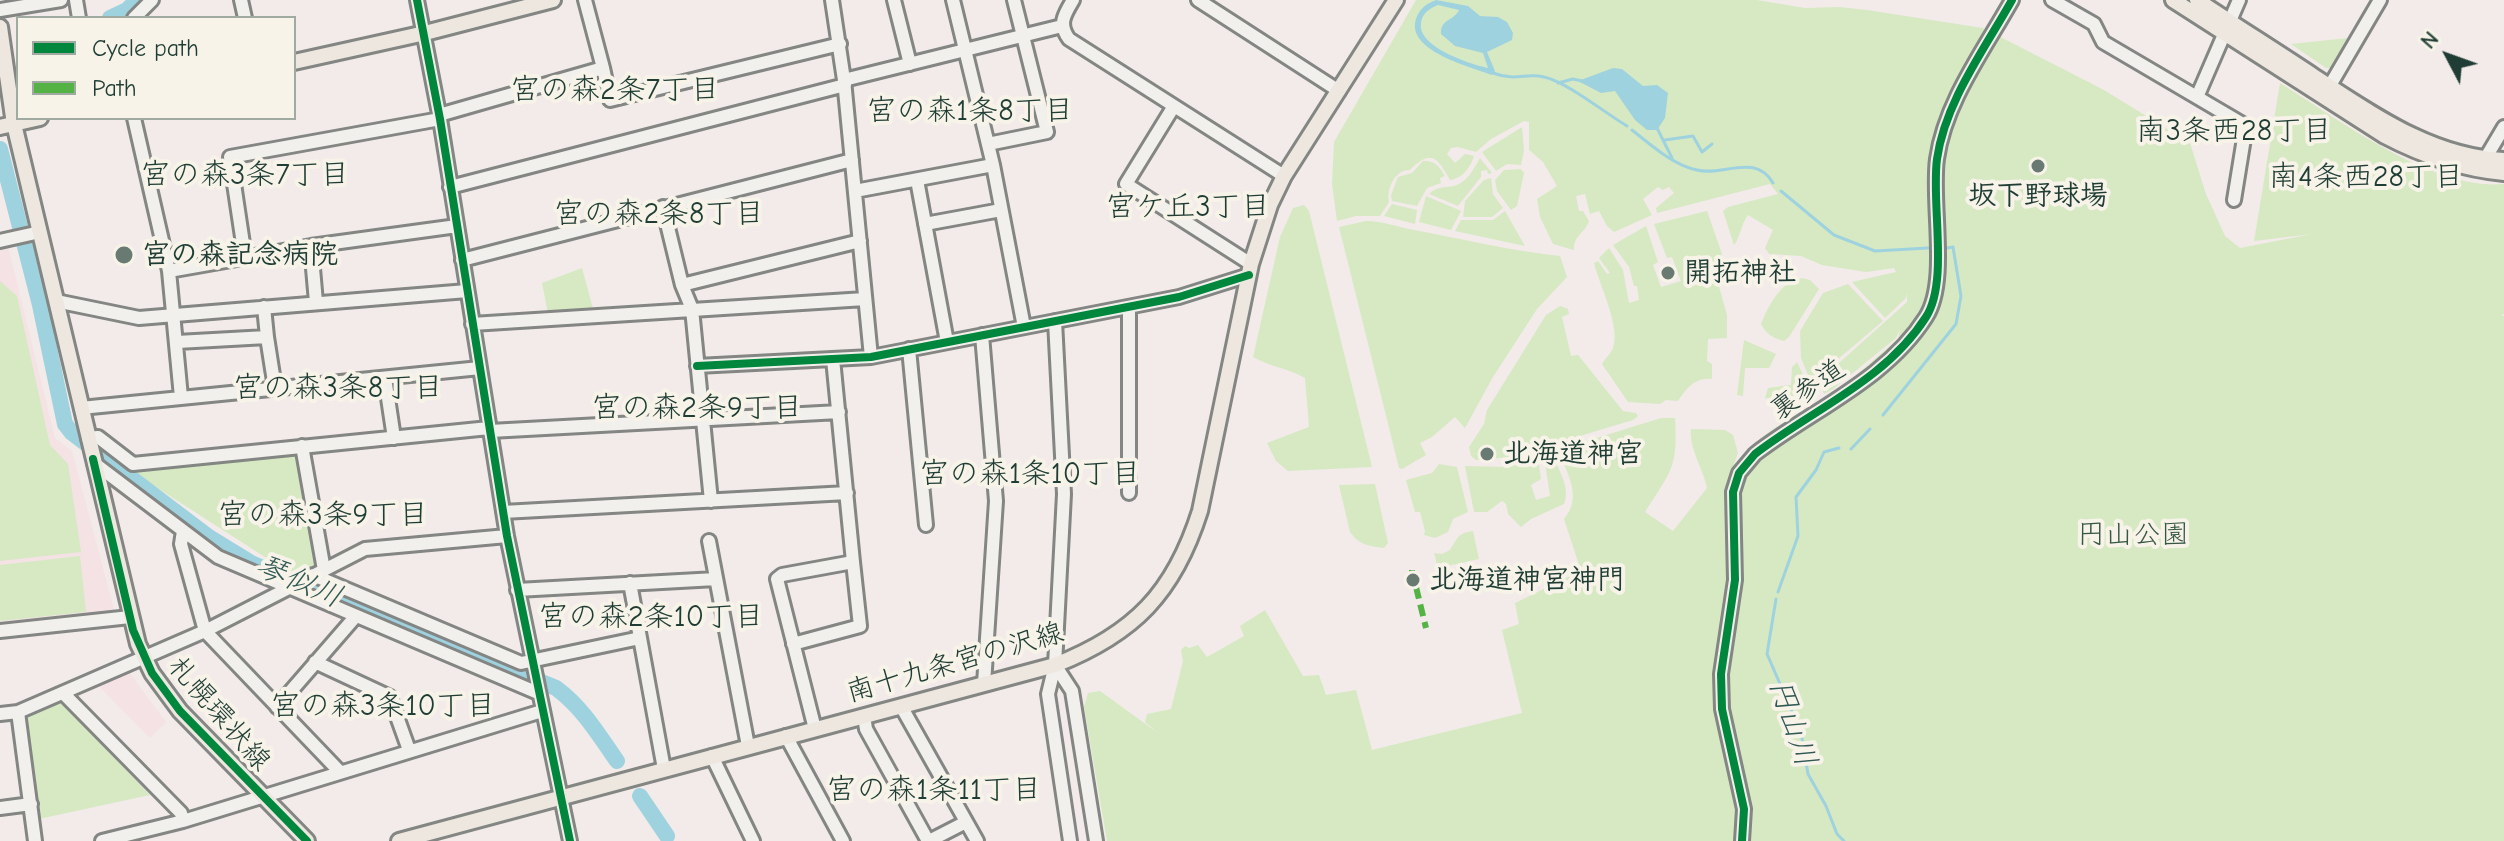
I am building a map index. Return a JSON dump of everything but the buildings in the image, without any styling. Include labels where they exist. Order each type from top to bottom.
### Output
[{"type":"main road","points":[[296,62],[425,33],[506,6],[553,0]]},
{"type":"main road","name":"南十九条宮の沢線","points":[[399,841],[1055,665],[1086,653],[1135,620],[1175,572],[1190,543],[1200,511],[1250,270],[1264,218],[1284,176],[1396,0]]},
{"type":"main road","points":[[2173,0],[2229,28],[2406,148],[2455,165],[2504,173]]},
{"type":"main road","points":[[2197,0],[2229,28]]},
{"type":"main road","name":"札幌環状線","points":[[0,27],[7,125],[29,234],[56,301],[130,617],[144,658],[180,711],[307,841]]},
{"type":"main road","points":[[2326,92],[2412,137],[2438,147],[2485,159],[2504,160]]},
{"type":"main road","points":[[7,125],[31,120]]},
{"type":"street","points":[[0,10],[61,0]]},
{"type":"street","points":[[136,16],[152,0]]},
{"type":"street","points":[[417,0],[440,117],[507,536],[570,841]]},
{"type":"street","points":[[585,0],[610,100],[840,44]]},
{"type":"street","points":[[832,0],[845,83],[871,357]]},
{"type":"street","points":[[894,0],[910,64]]},
{"type":"street","points":[[953,0],[993,165],[1024,327]]},
{"type":"street","points":[[988,144],[1047,132],[1014,0]]},
{"type":"street","points":[[1073,0],[1064,15],[1062,26],[1069,39],[1284,176]]},
{"type":"street","points":[[1198,0],[1339,91]]},
{"type":"street","points":[[2052,0],[2094,24],[2103,42],[2246,126],[2234,200]]},
{"type":"street","points":[[2197,97],[2239,0]]},
{"type":"street","points":[[2371,0],[2371,15]]},
{"type":"street","points":[[2326,92],[2380,0]]},
{"type":"street","name":"裏参道","points":[[1742,841],[1744,809],[1722,709],[1721,674],[1735,580],[1734,487],[1743,466],[1755,454],[1854,387],[1902,347],[1927,315],[1935,292],[1934,197],[1937,159],[1946,120],[2010,1]]},
{"type":"street","points":[[450,187],[1062,26]]},
{"type":"street","points":[[245,257],[230,157],[440,117],[603,68]]},
{"type":"street","points":[[1174,106],[1126,184],[1250,270]]},
{"type":"street","points":[[134,120],[169,271],[181,397]]},
{"type":"street","points":[[2485,159],[2504,127]]},
{"type":"street","points":[[462,260],[852,160]]},
{"type":"street","points":[[855,191],[993,165]]},
{"type":"street","points":[[917,180],[947,342]]},
{"type":"street","points":[[663,207],[682,285],[692,309],[711,501]]},
{"type":"street","points":[[925,224],[1001,210]]},
{"type":"street","points":[[169,271],[311,246],[457,226]]},
{"type":"street","points":[[0,241],[29,234]]},
{"type":"street","points":[[682,285],[860,241]]},
{"type":"street","points":[[311,246],[316,302]]},
{"type":"street","points":[[697,366],[871,357],[1179,297],[1250,270]]},
{"type":"street","points":[[56,301],[139,318],[467,291]]},
{"type":"street","points":[[472,324],[865,299]]},
{"type":"street","points":[[264,307],[275,388]]},
{"type":"street","points":[[1129,307],[1129,493]]},
{"type":"street","points":[[1055,321],[1064,494],[1055,665],[1048,694],[1070,841]]},
{"type":"street","points":[[982,335],[996,501],[984,684]]},
{"type":"street","points":[[177,342],[267,337]]},
{"type":"street","points":[[909,349],[926,525]]},
{"type":"street","points":[[793,644],[860,626],[833,359]]},
{"type":"street","points":[[81,408],[480,368]]},
{"type":"street","points":[[385,378],[394,438]]},
{"type":"street","points":[[88,439],[98,437],[133,464],[490,430],[839,412]]},
{"type":"street","points":[[302,446],[315,575]]},
{"type":"street","points":[[93,461],[218,557],[538,689]]},
{"type":"street","points":[[503,512],[847,493]]},
{"type":"street","points":[[183,531],[181,544],[205,631],[340,772]]},
{"type":"street","points":[[0,714],[18,712],[205,631],[365,549],[507,536]]},
{"type":"street","points":[[709,541],[748,746]]},
{"type":"street","points":[[815,729],[777,579],[782,575],[853,562]]},
{"type":"street","points":[[315,575],[533,666],[640,638]]},
{"type":"street","points":[[517,590],[716,579]]},
{"type":"street","points":[[630,583],[664,769]]},
{"type":"street","points":[[277,707],[356,616]]},
{"type":"street","points":[[0,631],[130,617]]},
{"type":"street","points":[[315,662],[390,697],[409,750]]},
{"type":"street","points":[[1055,665],[1072,691],[1096,841]]},
{"type":"street","points":[[63,693],[181,813],[183,821]]},
{"type":"street","points":[[901,706],[977,841]]},
{"type":"street","points":[[102,841],[183,821],[542,711]]},
{"type":"street","points":[[18,712],[35,841]]},
{"type":"street","points":[[864,716],[866,729],[928,841],[966,822]]},
{"type":"street","points":[[786,736],[843,841]]},
{"type":"street","points":[[712,756],[753,841]]},
{"type":"street","points":[[0,808],[31,804]]},
{"type":"shaded area","points":[[8,246],[55,438],[72,451],[115,613],[0,627],[0,248]]},
{"type":"shaded area","points":[[129,672],[166,722],[150,738],[98,685]]},
{"type":"green space","name":"円山公園","points":[[1416,0],[1757,0],[1805,8],[1867,10],[1983,28],[2104,90],[2190,143],[2206,194],[2225,236],[2240,248],[2312,234],[2254,241],[2280,83],[2358,133],[2417,165],[2476,183],[2504,184],[2504,314],[2501,315],[2504,316],[2504,841],[1107,841],[1084,707],[1088,693],[1100,691],[1158,733],[1145,722],[1147,714],[1171,709],[1183,661],[1181,650],[1185,646],[1198,645],[1207,657],[1244,636],[1240,626],[1265,610],[1303,676],[1319,675],[1326,695],[1356,690],[1372,750],[1522,713],[1502,630],[1519,624],[1515,603],[1581,571],[1564,519],[1570,511],[1572,485],[1558,450],[1661,418],[1675,418],[1674,459],[1645,512],[1673,531],[1707,488],[1692,444],[1691,429],[1725,430],[1733,435],[1738,453],[1733,467],[1755,443],[1835,392],[1898,339],[1900,329],[1896,338],[1824,394],[1819,381],[1907,302],[1907,294],[1885,318],[1852,282],[1896,272],[1894,268],[1866,272],[1822,265],[1801,256],[1769,254],[1765,248],[1773,230],[1748,215],[1734,245],[1723,211],[1778,194],[1770,184],[1657,213],[1656,208],[1674,193],[1669,187],[1663,190],[1658,187],[1643,199],[1652,215],[1614,232],[1599,211],[1590,214],[1585,194],[1576,196],[1579,211],[1583,211],[1589,221],[1575,241],[1574,250],[1553,244],[1540,217],[1537,199],[1557,186],[1543,162],[1529,150],[1529,122],[1524,121],[1491,139],[1476,152],[1451,148],[1447,154],[1455,163],[1465,154],[1474,156],[1459,177],[1450,180],[1438,161],[1423,159],[1396,176],[1389,191],[1389,202],[1380,216],[1356,216],[1337,221],[1332,184],[1334,142]]},
{"type":"green space","points":[[2348,38],[2330,68],[2291,44]]},
{"type":"green space","points":[[1522,127],[1524,150],[1521,165],[1507,164],[1496,171],[1482,152]]},
{"type":"green space","points":[[1480,158],[1492,173],[1481,171],[1481,177],[1458,206],[1429,194],[1463,181]]},
{"type":"green space","points":[[1423,161],[1439,167],[1445,176],[1440,178],[1441,183],[1427,188],[1417,206],[1392,201],[1391,195],[1398,177],[1412,173]]},
{"type":"green space","points":[[1521,169],[1524,173],[1517,206],[1511,210],[1497,191],[1495,180],[1504,170]]},
{"type":"green space","points":[[1491,178],[1493,194],[1503,208],[1492,217],[1463,217],[1465,201],[1484,180]]},
{"type":"green space","points":[[1426,196],[1461,211],[1451,230],[1419,222]]},
{"type":"green space","points":[[1392,204],[1417,210],[1415,224],[1384,216]]},
{"type":"green space","points":[[1304,205],[1309,211],[1372,467],[1288,471],[1276,461],[1267,443],[1309,427],[1305,378],[1253,357],[1280,237],[1293,208]]},
{"type":"green space","points":[[1505,211],[1525,246],[1455,231],[1461,220],[1493,220]]},
{"type":"green space","points":[[1707,211],[1722,254],[1716,276],[1727,315],[1727,338],[1708,339],[1707,361],[1712,364],[1712,379],[1696,382],[1678,401],[1666,400],[1660,404],[1628,402],[1602,364],[1615,339],[1594,263],[1598,261],[1607,274],[1610,273],[1599,258],[1609,248],[1623,270],[1629,303],[1639,300],[1629,267],[1613,245],[1646,226],[1658,262],[1653,265],[1661,287],[1681,281],[1672,257],[1667,258],[1654,224]]},
{"type":"green space","points":[[1366,221],[1560,256],[1567,277],[1537,309],[1493,377],[1465,428],[1455,417],[1420,443],[1426,455],[1402,469],[1399,468],[1339,227]]},
{"type":"green space","points":[[582,268],[594,312],[548,314],[542,283]]},
{"type":"green space","points":[[1802,278],[1810,280],[1819,289],[1784,341],[1768,333],[1761,324],[1781,289]]},
{"type":"green space","points":[[0,281],[17,296],[50,445],[68,464],[81,552],[0,561]]},
{"type":"green space","points":[[1848,284],[1883,321],[1811,382],[1801,358],[1800,331],[1823,293]]},
{"type":"green space","points":[[1560,306],[1568,309],[1569,314],[1562,317],[1571,356],[1578,355],[1623,411],[1638,416],[1510,457],[1476,460],[1471,456],[1469,447],[1484,424],[1487,410],[1546,315]]},
{"type":"green space","points":[[1744,340],[1776,354],[1769,368],[1745,368],[1743,396],[1737,395]]},
{"type":"green space","points":[[1797,362],[1808,385],[1788,400],[1783,393],[1775,392],[1773,399],[1765,398],[1768,388],[1791,385],[1792,367]]},
{"type":"green space","points":[[1551,453],[1565,485],[1564,504],[1521,527],[1508,514],[1502,501],[1487,512],[1474,512],[1465,466],[1505,467],[1538,458],[1541,479],[1531,485],[1536,500],[1550,496],[1544,456]]},
{"type":"green space","points":[[296,454],[315,565],[296,577],[131,471]]},
{"type":"green space","points":[[1439,464],[1457,467],[1468,512],[1453,519],[1448,532],[1435,538],[1424,535],[1420,512],[1415,512],[1406,480],[1432,473]]},
{"type":"green space","points":[[1375,484],[1388,543],[1384,548],[1361,542],[1350,532],[1339,485]]},
{"type":"green space","points":[[1473,531],[1479,559],[1438,568],[1434,553],[1442,554],[1450,550],[1461,535]]},
{"type":"green space","points":[[80,556],[86,612],[0,621],[0,565]]},
{"type":"green space","points":[[61,701],[150,795],[39,819],[23,715]]},
{"type":"water","points":[[1436,0],[1468,6],[1480,16],[1498,17],[1507,22],[1513,33],[1512,40],[1487,52],[1495,71],[1492,75],[1444,57],[1422,42],[1416,33],[1416,19],[1425,6]],"holes":[[[1438,5],[1459,10],[1443,25],[1441,34],[1455,46],[1483,53],[1488,68],[1446,53],[1427,40],[1422,32],[1423,16],[1432,8]]]},
{"type":"water","points":[[1613,68],[1622,69],[1643,86],[1657,85],[1668,93],[1665,118],[1657,130],[1647,130],[1635,120],[1615,91],[1601,93],[1578,81]]},
{"type":"waterway","name":"琴似川","points":[[114,16],[127,10],[137,0]]},
{"type":"waterway","name":"円山川","points":[[1492,70],[1501,76],[1538,76],[1553,80],[1627,126]]},
{"type":"waterway","points":[[1558,83],[1573,79],[1582,81]]},
{"type":"waterway","points":[[1656,126],[1672,158]]},
{"type":"waterway","name":"円山川","points":[[1632,130],[1679,164],[1707,171],[1748,167],[1766,174],[1773,183]]},
{"type":"waterway","points":[[1665,140],[1693,136],[1702,152],[1712,144]]},
{"type":"waterway","name":"琴似川","points":[[0,149],[40,305],[65,424],[72,433],[209,537],[253,564],[556,688],[582,713],[617,761]]},
{"type":"waterway","name":"円山川","points":[[1781,191],[1834,235],[1875,251],[1928,248]]},
{"type":"waterway","name":"円山川","points":[[1883,415],[1956,324],[1961,296],[1953,247],[1947,248]]},
{"type":"waterway","name":"円山川","points":[[1851,449],[1870,429]]},
{"type":"waterway","name":"円山川","points":[[1778,592],[1798,536],[1796,497],[1816,470],[1824,452],[1839,448]]},
{"type":"waterway","name":"円山川","points":[[1776,599],[1767,654],[1801,732],[1808,774],[1837,834],[1844,841]]},
{"type":"waterway","name":"琴似川","points":[[640,796],[667,836]]},
{"type":"waterway","name":"琴似川","points":[[667,836],[670,841]]},
{"type":"marked path","points":[[1416,587],[1426,628]]},
{"type":"cycle path","points":[[417,0],[440,119],[507,536],[570,841]]},
{"type":"cycle path","points":[[1742,841],[1744,809],[1722,709],[1721,674],[1735,580],[1733,492],[1739,473],[1755,454],[1847,393],[1890,359],[1926,317],[1937,283],[1936,177],[1941,138],[1967,77],[2012,0]]},
{"type":"cycle path","points":[[697,366],[871,357],[1179,297],[1249,275]]},
{"type":"cycle path","points":[[93,459],[133,630],[152,673],[180,711],[307,841]]},
{"type":"place","name":"坂下野球場","points":[[2038,166]]},
{"type":"place","name":"宮の森記念病院","points":[[124,255]]},
{"type":"place","name":"開拓神社","points":[[1668,273]]},
{"type":"place","name":"北海道神宮","points":[[1487,454]]},
{"type":"place","name":"北海道神宮神門","points":[[1413,580]]},
{"type":"district","name":"宮の森2条7丁目","points":[[615,91]]},
{"type":"district","name":"宮の森1条8丁目","points":[[970,112]]},
{"type":"district","name":"南3条西28丁目","points":[[2234,132]]},
{"type":"district","name":"宮の森3条7丁目","points":[[245,176]]},
{"type":"district","name":"南4条西28丁目","points":[[2366,178]]},
{"type":"district","name":"宮ケ丘3丁目","points":[[1188,208]]},
{"type":"district","name":"宮の森2条8丁目","points":[[659,215]]},
{"type":"district","name":"宮の森3条8丁目","points":[[338,389]]},
{"type":"district","name":"宮の森2条9丁目","points":[[697,409]]},
{"type":"district","name":"宮の森1条10丁目","points":[[1030,475]]},
{"type":"district","name":"宮の森3条9丁目","points":[[323,516]]},
{"type":"district","name":"宮の森2条10丁目","points":[[651,618]]},
{"type":"district","name":"宮の森3条10丁目","points":[[383,707]]},
{"type":"district","name":"宮の森1条11丁目","points":[[934,791]]}]
